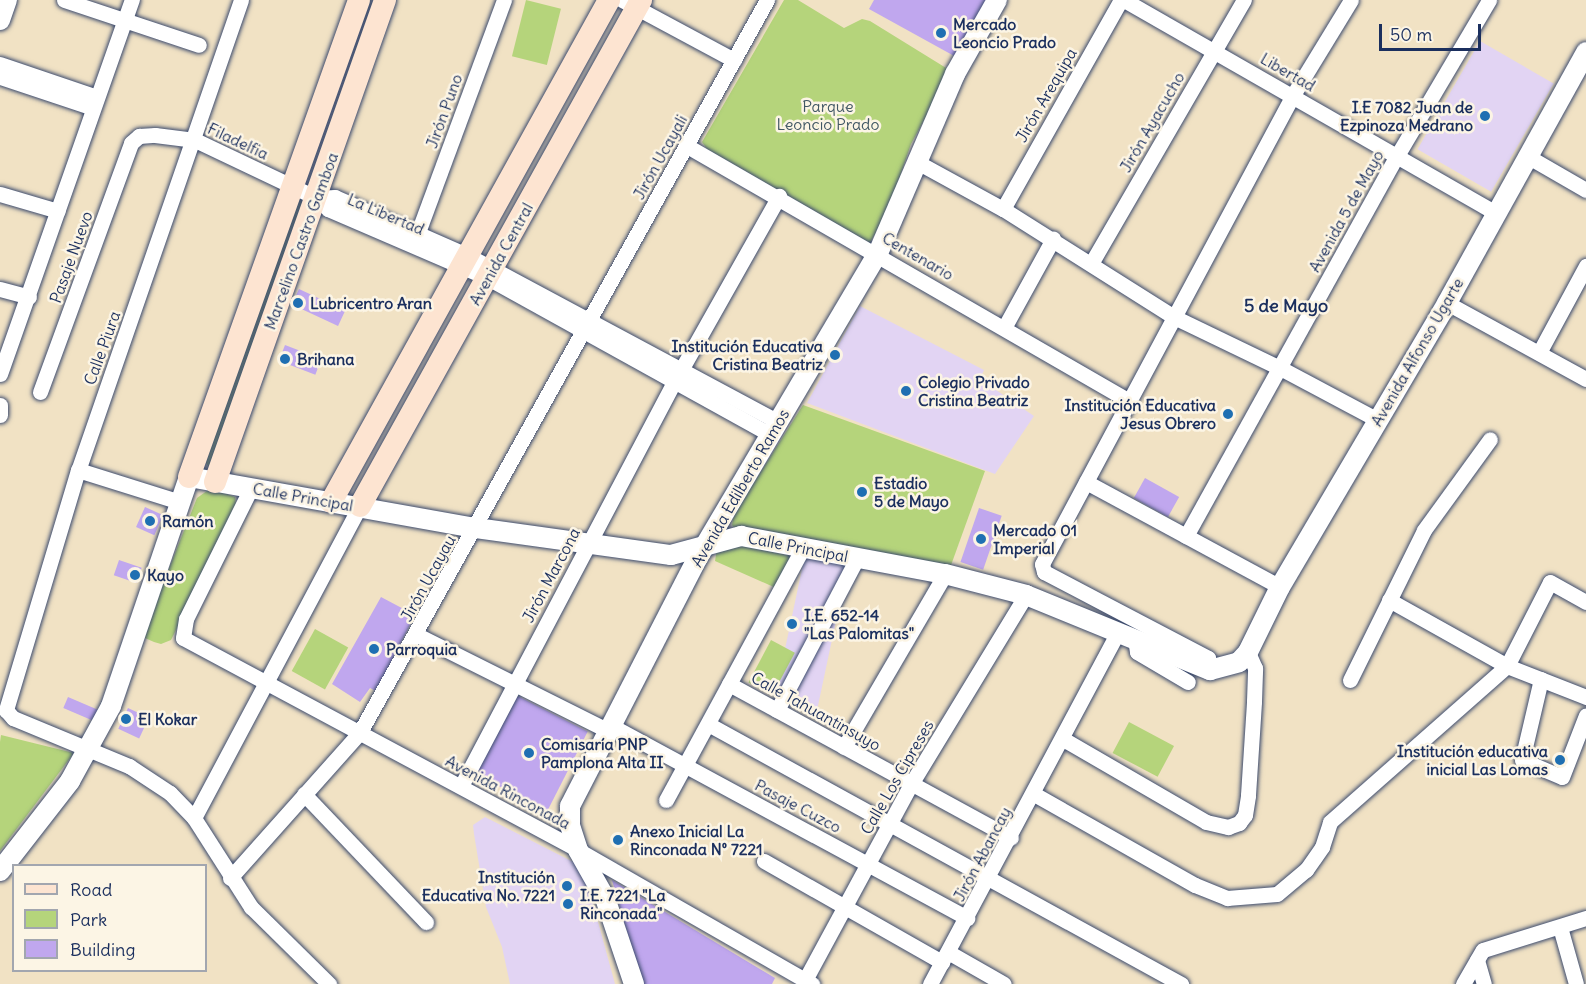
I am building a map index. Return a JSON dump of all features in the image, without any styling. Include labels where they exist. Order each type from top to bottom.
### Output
[{"type":"main road","name":"Marcelino Castro Gamboa","points":[[189,477],[359,0]]},
{"type":"main road","name":"Marcelino Castro Gamboa","points":[[215,482],[386,0]]},
{"type":"main road","name":"Avenida Central","points":[[332,502],[609,0]]},
{"type":"main road","name":"Avenida Central","points":[[360,506],[490,273],[633,3]]},
{"type":"street","points":[[0,20],[7,0]]},
{"type":"street","points":[[64,0],[199,45]]},
{"type":"street","points":[[0,374],[132,0]]},
{"type":"street","name":"Calle Piura","points":[[90,749],[13,718],[6,710],[78,471],[195,140],[241,0]]},
{"type":"street","name":"Jirón Puno","points":[[417,235],[504,0]]},
{"type":"street","name":"Jirón Ucayali","points":[[585,326],[767,0]]},
{"type":"street","name":"Avenida Edilberto Ramos","points":[[634,984],[605,898],[578,850],[570,825],[570,806],[706,545],[878,254],[955,74],[997,0]]},
{"type":"street","name":"Libertad","points":[[1123,0],[1398,154],[1496,213]]},
{"type":"street","name":"Jirón Arequipa","points":[[1003,209],[1123,0]]},
{"type":"street","name":"Jirón Ayacucho","points":[[1092,262],[1244,0]]},
{"type":"street","points":[[1063,739],[1206,822],[1228,827],[1239,823],[1245,814],[1255,668],[1248,652],[1226,669],[1210,670],[1208,658],[1044,573],[1042,564],[1293,95],[1351,0]]},
{"type":"street","name":"Avenida 5 de Mayo","points":[[1186,536],[1398,154],[1489,0]]},
{"type":"street","points":[[633,3],[734,60]]},
{"type":"street","name":"Avenida Alfonso Ugarte","points":[[1248,652],[1280,587],[1447,303],[1586,52]]},
{"type":"street","points":[[0,64],[95,102]]},
{"type":"street","points":[[0,77],[95,102]]},
{"type":"street","name":"Filadelfia","points":[[139,136],[195,140],[317,198]]},
{"type":"street","name":"Pasaje Nuevo","points":[[40,392],[131,143],[139,136]]},
{"type":"street","name":"Centenario","points":[[687,146],[779,196],[1129,401]]},
{"type":"street","points":[[1527,156],[1586,190]]},
{"type":"street","points":[[917,162],[1003,209],[1092,262],[1174,317],[1280,368],[1378,420]]},
{"type":"street","points":[[0,194],[58,212]]},
{"type":"street","name":"Jirón Marcona","points":[[461,786],[677,376],[779,196]]},
{"type":"street","name":"La Libertad","points":[[317,198],[335,197],[417,235],[775,429]]},
{"type":"street","name":"La Libertad","points":[[317,198],[328,209],[466,261]]},
{"type":"street","points":[[1004,328],[1053,239]]},
{"type":"street","points":[[1540,351],[1586,266]]},
{"type":"street","points":[[0,289],[29,297]]},
{"type":"street","points":[[1447,303],[1540,351],[1586,379]]},
{"type":"street","name":"Jirón Ucayau","points":[[230,878],[360,732],[477,528],[585,326]]},
{"type":"street","points":[[0,405],[0,415]]},
{"type":"street","points":[[1350,680],[1424,530],[1490,439]]},
{"type":"street","points":[[78,471],[180,502]]},
{"type":"street","points":[[0,870],[90,749],[111,706],[189,477]]},
{"type":"street","name":"Calle Principal","points":[[189,477],[477,528],[671,555],[741,536],[945,574],[1026,595],[1210,670]]},
{"type":"street","points":[[1086,482],[1280,587]]},
{"type":"street","name":"Avenida Rinconada","points":[[251,488],[186,619],[183,638],[268,680],[578,850],[808,982]]},
{"type":"street","points":[[194,818],[360,506]]},
{"type":"street","points":[[666,800],[803,548]]},
{"type":"street","points":[[777,710],[857,558]]},
{"type":"street","points":[[844,747],[945,574]]},
{"type":"street","points":[[1034,794],[1195,885],[1227,898],[1276,894],[1302,875],[1322,847],[1330,822],[1507,666],[1550,582],[1586,602]]},
{"type":"street","name":"Calle Los Cipreses","points":[[808,982],[844,908],[911,784],[1026,595]]},
{"type":"street","points":[[1389,600],[1507,666],[1586,697]]},
{"type":"street","name":"Pasaje Cuzco","points":[[417,635],[685,765],[967,918]]},
{"type":"street","points":[[1127,636],[1137,652],[1188,682]]},
{"type":"street","name":"Jirón Abancay","points":[[930,984],[991,876],[1063,739],[1127,636]]},
{"type":"street","points":[[1541,679],[1522,760],[1562,777],[1586,715]]},
{"type":"street","name":"Calle Tahuantinsuyo","points":[[729,684],[1011,838]]},
{"type":"street","points":[[708,724],[890,824],[991,876],[1163,980],[1181,984]]},
{"type":"street","points":[[90,749],[152,779],[194,818],[230,878],[251,907],[329,984]]},
{"type":"street","points":[[304,794],[426,922]]},
{"type":"street","points":[[764,861],[844,908],[1004,984]]},
{"type":"street","points":[[1463,984],[1482,950],[1491,945],[1586,918]]},
{"type":"street","points":[[1560,927],[1576,984]]},
{"type":"street","points":[[1477,960],[1484,984]]},
{"type":"street","points":[[781,984],[788,970]]},
{"type":"shaded area","name":"I.E 7082 Juan de Ezpinoza Medrano","points":[[1480,41],[1554,84],[1491,192],[1418,149]]},
{"type":"shaded area","name":"Colegio Privado Cristina Beatriz","points":[[860,306],[984,370],[980,379],[1034,416],[995,474],[807,403]]},
{"type":"shaded area","points":[[805,555],[848,564],[817,708],[774,699]]},
{"type":"shaded area","points":[[485,817],[583,867],[615,984],[510,984],[502,947],[486,907],[474,834],[473,825]]},
{"type":"green space","points":[[526,0],[561,9],[547,65],[512,56]]},
{"type":"green space","name":"Parque Leoncio Prado","points":[[784,0],[798,0],[844,28],[862,19],[870,21],[951,71],[911,144],[890,206],[870,243],[707,149],[702,142]]},
{"type":"green space","points":[[293,196],[308,197],[211,469],[203,460]]},
{"type":"green space","name":"Estadio 5 de Mayo","points":[[803,405],[985,471],[950,568],[735,529],[732,525],[734,514]]},
{"type":"green space","points":[[211,488],[235,497],[236,504],[228,526],[171,640],[161,644],[154,642],[145,638],[144,631],[197,498]]},
{"type":"green space","points":[[726,542],[792,556],[776,588],[715,561],[717,549]]},
{"type":"green space","points":[[315,629],[348,647],[325,689],[292,671]]},
{"type":"green space","points":[[771,640],[795,653],[772,695],[748,682]]},
{"type":"green space","points":[[1129,722],[1174,746],[1158,777],[1113,753]]},
{"type":"green space","points":[[1,735],[74,753],[0,851],[0,742]]},
{"type":"building","name":"Mercado Leoncio Prado","points":[[874,0],[988,0],[956,57],[869,9]]},
{"type":"building","points":[[299,289],[345,311],[338,326],[292,304]]},
{"type":"building","points":[[285,345],[321,359],[315,375],[279,361]]},
{"type":"building","points":[[1145,478],[1179,497],[1168,517],[1134,498]]},
{"type":"building","name":"Ramón","points":[[145,507],[163,515],[154,535],[136,527]]},
{"type":"building","name":"Mercado 01 Imperial","points":[[979,508],[1002,516],[983,570],[960,562]]},
{"type":"building","points":[[119,560],[142,568],[136,583],[114,575]]},
{"type":"building","name":"Parroquia","points":[[381,597],[415,615],[376,691],[370,688],[360,702],[332,684]]},
{"type":"building","name":"Comisaría PNP Pamplona Alta II","points":[[512,693],[588,732],[547,811],[472,772]]},
{"type":"building","points":[[68,697],[98,710],[94,721],[63,708]]},
{"type":"building","points":[[128,708],[149,718],[139,739],[118,729]]},
{"type":"building","points":[[612,880],[775,978],[772,984],[642,984]]},
{"type":"place","name":"Mercado Leoncio Prado","points":[[941,33]]},
{"type":"place","name":"I.E 7082 Juan de Ezpinoza Medrano","points":[[1485,116]]},
{"type":"place","name":"Lubricentro Aran","points":[[298,303]]},
{"type":"place","name":"Institución Educativa Cristina Beatriz","points":[[835,355]]},
{"type":"place","name":"Brihana","points":[[285,359]]},
{"type":"place","name":"Colegio Privado Cristina Beatriz","points":[[906,391]]},
{"type":"place","name":"Institución Educativa Jesus Obrero","points":[[1228,414]]},
{"type":"place","name":"Estadio 5 de Mayo","points":[[862,492]]},
{"type":"place","name":"Ramón","points":[[150,521]]},
{"type":"place","name":"Mercado 01 Imperial","points":[[981,539]]},
{"type":"place","name":"Kayo","points":[[135,575]]},
{"type":"place","name":"I.E. 652-14 \"Las Palomitas\"","points":[[792,624]]},
{"type":"place","name":"Parroquia","points":[[374,649]]},
{"type":"place","name":"El Kokar","points":[[126,719]]},
{"type":"place","name":"Comisaría PNP Pamplona Alta II","points":[[529,753]]},
{"type":"place","name":"Institución educativa inicial Las Lomas","points":[[1560,760]]},
{"type":"place","name":"Anexo Inicial La Rinconada N° 7221","points":[[618,840]]},
{"type":"place","name":"Institución Educativa No. 7221","points":[[567,886]]},
{"type":"place","name":"I.E. 7221 \"La Rinconada\"","points":[[568,904]]},
{"type":"district","name":"5 de Mayo","points":[[1286,306]]}]
